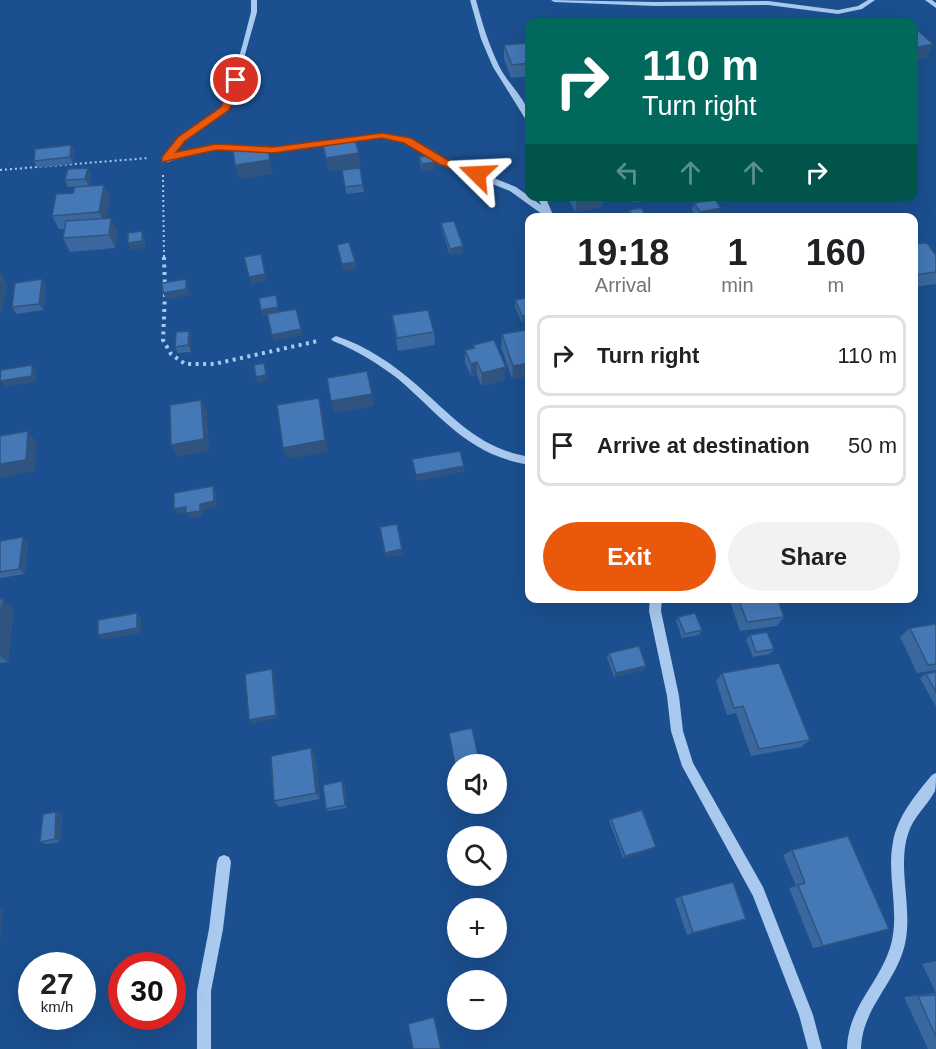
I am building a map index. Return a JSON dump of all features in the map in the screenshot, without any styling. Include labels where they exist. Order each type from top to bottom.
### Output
[{"type":"street","points":[[165,160],[182,139],[226,108],[245,47],[254,12],[254,0]]},
{"type":"street","points":[[473,0],[487,45],[501,75],[525,110]]},
{"type":"street","points":[[554,0],[655,4],[768,3],[838,12],[860,8],[872,0]]},
{"type":"street","points":[[928,0],[936,6]]},
{"type":"street","points":[[165,160],[191,151],[216,147],[273,150],[382,135],[407,141],[443,161],[513,189],[525,198]]},
{"type":"street","points":[[529,201],[545,213]]},
{"type":"street","points":[[336,339],[350,344],[399,374],[452,423],[498,454],[525,460]]},
{"type":"street","points":[[656,603],[655,611],[672,696],[676,731],[688,766],[758,892],[806,1015],[815,1049]]},
{"type":"street","points":[[854,1049],[856,1027],[872,993],[892,962],[899,938],[903,907],[899,841],[906,823],[936,779]]},
{"type":"street","points":[[204,1049],[204,990],[216,930],[224,862]]},
{"type":"path","points":[[0,170],[142,158],[165,160],[162,187],[165,290],[163,334],[165,346],[173,357],[184,364],[214,363],[305,343],[336,339]]},
{"type":"building","points":[[918,31],[933,44],[918,47]]},
{"type":"building","points":[[525,43],[525,64],[512,65],[504,45]]},
{"type":"building","points":[[354,137],[359,153],[326,158],[322,141]]},
{"type":"building","points":[[71,145],[70,157],[34,161],[35,149]]},
{"type":"building","points":[[267,145],[270,160],[235,165],[233,149]]},
{"type":"building","points":[[432,155],[435,162],[422,164],[419,157]]},
{"type":"building","points":[[88,168],[85,179],[65,180],[68,169]]},
{"type":"building","points":[[360,168],[363,185],[345,187],[342,170]]},
{"type":"building","points":[[104,185],[99,212],[52,216],[56,194],[73,193],[75,187]]},
{"type":"building","points":[[716,201],[721,208],[700,212],[694,203]]},
{"type":"building","points":[[641,208],[644,213],[631,213],[629,210]]},
{"type":"building","points":[[111,218],[109,235],[63,238],[66,221]]},
{"type":"building","points":[[454,221],[463,246],[450,249],[441,223]]},
{"type":"building","points":[[142,231],[142,241],[128,243],[128,233]]},
{"type":"building","points":[[349,242],[355,262],[342,264],[337,245]]},
{"type":"building","points":[[927,243],[936,255],[936,272],[918,274],[918,244]]},
{"type":"building","points":[[261,254],[265,274],[249,277],[244,257]]},
{"type":"building","points":[[42,279],[39,304],[12,307],[15,283]]},
{"type":"building","points":[[186,279],[186,289],[163,293],[162,283]]},
{"type":"building","points":[[276,295],[278,307],[261,310],[259,298]]},
{"type":"building","points":[[525,298],[525,316],[522,316],[515,300]]},
{"type":"building","points":[[296,309],[301,329],[272,335],[267,314]]},
{"type":"building","points":[[428,310],[434,332],[397,338],[392,315]]},
{"type":"building","points":[[525,330],[525,364],[513,366],[502,334]]},
{"type":"building","points":[[189,331],[188,345],[175,347],[176,332]]},
{"type":"building","points":[[494,340],[506,367],[482,373],[477,362],[471,364],[465,350],[475,348],[473,345]]},
{"type":"building","points":[[264,363],[266,375],[256,377],[254,365]]},
{"type":"building","points":[[32,365],[32,376],[0,381],[1,370]]},
{"type":"building","points":[[367,371],[372,394],[331,401],[327,378]]},
{"type":"building","points":[[319,398],[325,440],[283,448],[277,405]]},
{"type":"building","points":[[201,400],[204,439],[171,445],[170,405]]},
{"type":"building","points":[[28,431],[26,460],[0,464],[0,436]]},
{"type":"building","points":[[460,451],[464,466],[416,475],[412,459]]},
{"type":"building","points":[[213,486],[214,501],[200,504],[200,511],[186,513],[186,507],[174,509],[174,493]]},
{"type":"building","points":[[397,524],[402,549],[385,553],[380,527]]},
{"type":"building","points":[[23,537],[19,569],[0,572],[0,541]]},
{"type":"building","points":[[0,599],[3,599],[0,621]]},
{"type":"building","points":[[740,603],[779,603],[784,617],[747,622]]},
{"type":"building","points":[[137,613],[137,628],[98,635],[98,620]]},
{"type":"building","points":[[695,613],[702,630],[685,634],[678,617]]},
{"type":"building","points":[[936,624],[936,664],[928,665],[910,628]]},
{"type":"building","points":[[767,632],[774,649],[756,652],[750,635]]},
{"type":"building","points":[[639,646],[646,666],[616,673],[609,653]]},
{"type":"building","points":[[779,663],[810,740],[759,749],[743,706],[734,708],[722,673]]},
{"type":"building","points":[[272,669],[276,715],[249,720],[245,674]]},
{"type":"building","points":[[936,672],[936,692],[926,674]]},
{"type":"building","points":[[472,728],[478,754],[453,754],[449,733]]},
{"type":"building","points":[[311,748],[316,793],[274,801],[271,756]]},
{"type":"building","points":[[342,781],[345,805],[326,809],[323,785]]},
{"type":"building","points":[[642,810],[656,847],[625,856],[611,819]]},
{"type":"building","points":[[56,812],[55,839],[40,842],[43,814]]},
{"type":"building","points":[[848,836],[889,929],[823,946],[798,885],[805,883],[792,850]]},
{"type":"building","points":[[733,882],[746,919],[693,933],[681,896]]},
{"type":"building","points":[[936,995],[936,1037],[918,996]]},
{"type":"building","points":[[434,1017],[441,1049],[413,1049],[408,1024]]},
{"type":"route","points":[[236,80],[226,108],[182,139],[165,160],[191,151],[216,147],[244,146],[273,150],[382,135],[407,141],[443,161],[477,174]]}]
